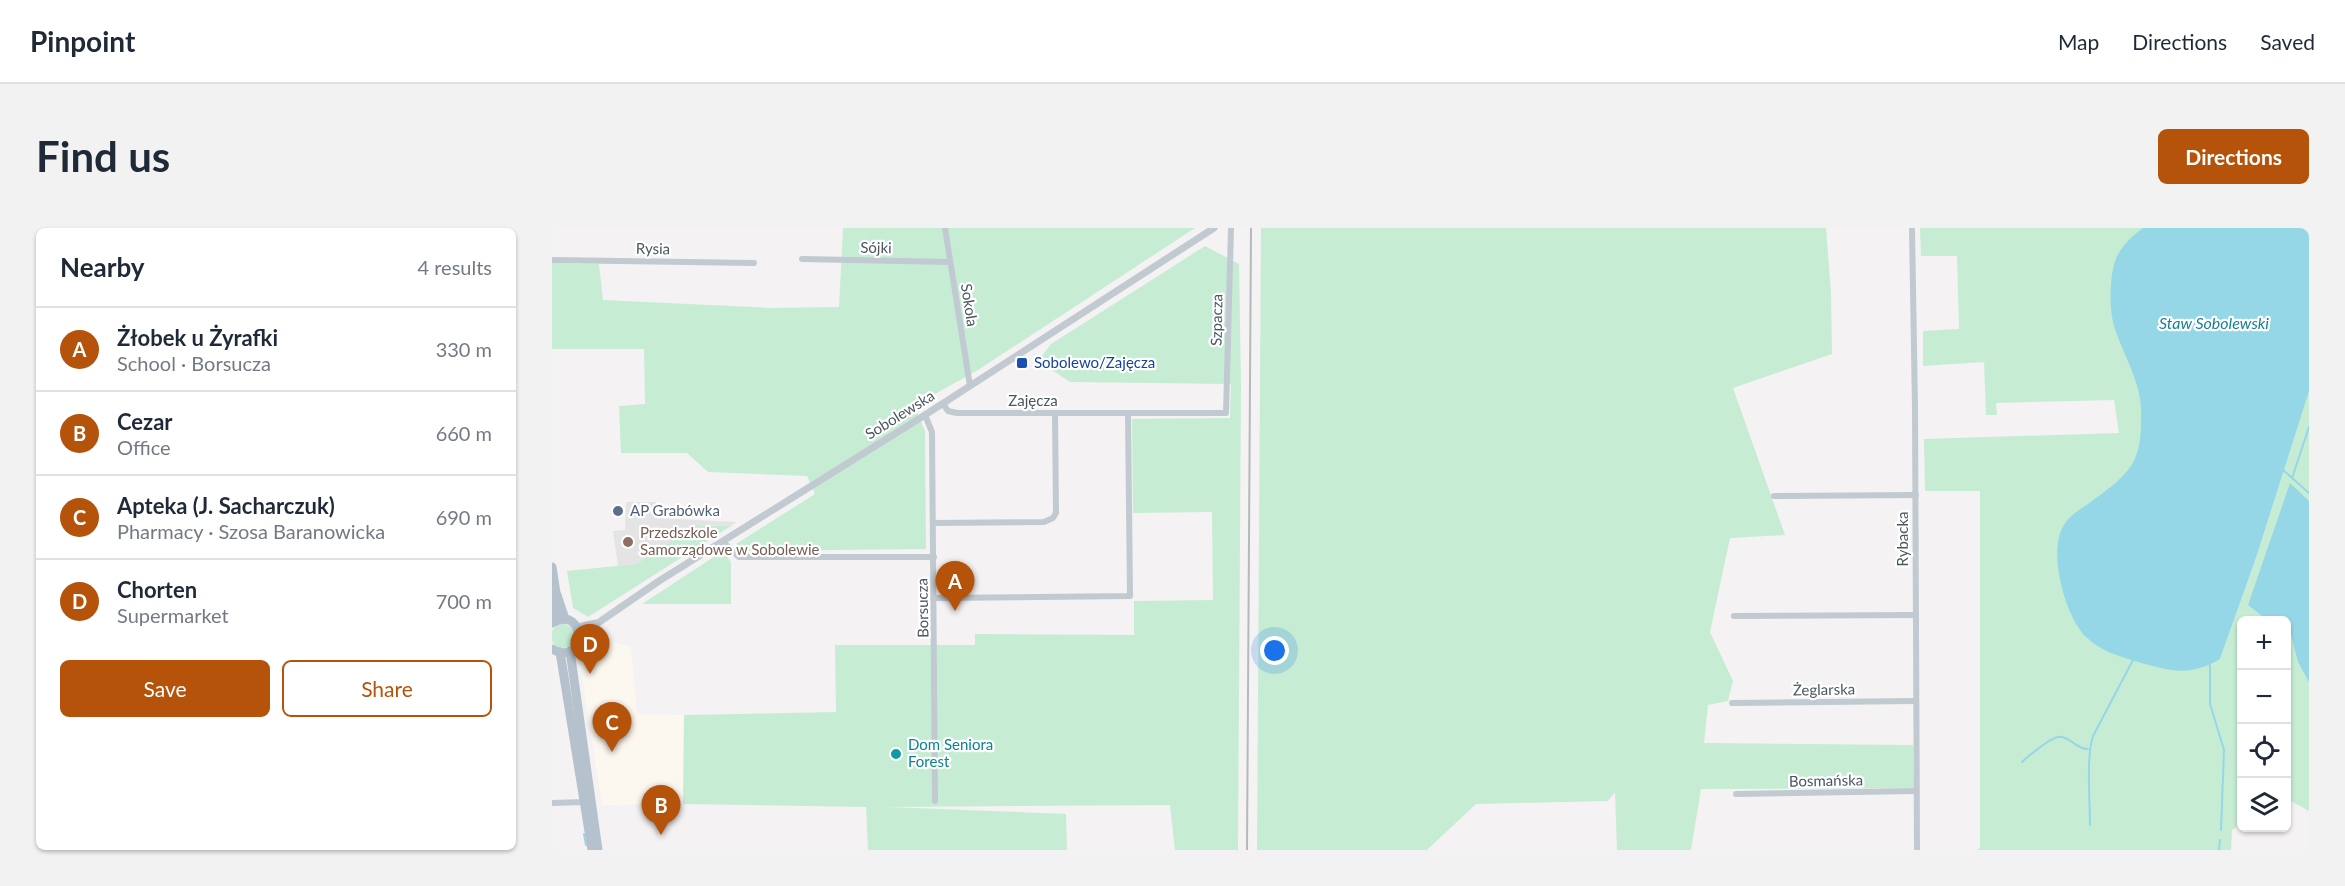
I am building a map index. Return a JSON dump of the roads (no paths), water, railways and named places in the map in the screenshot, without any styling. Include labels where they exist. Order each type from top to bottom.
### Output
[{"type":"main road","points":[[552,567],[558,621],[578,631],[576,646],[561,651]]},
{"type":"main road","points":[[561,651],[576,747],[588,801]]},
{"type":"main road","points":[[561,651],[587,776],[588,807],[597,850]]},
{"type":"main road","points":[[576,747],[581,752],[584,775],[587,776]]},
{"type":"main road","points":[[597,850],[601,814]]},
{"type":"street","name":"Sokola","points":[[945,228],[969,386]]},
{"type":"street","name":"Sobolewska","points":[[578,631],[599,622],[943,404],[1214,228]]},
{"type":"street","name":"Szpacza","points":[[1226,413],[1231,228]]},
{"type":"street","name":"Rybacka","points":[[1912,228],[1916,495],[1917,850]]},
{"type":"street","name":"Sójki","points":[[802,259],[950,262]]},
{"type":"street","name":"Rysia","points":[[552,260],[754,263]]},
{"type":"street","name":"Zajęcza","points":[[943,404],[948,411],[957,414],[1226,413]]},
{"type":"street","points":[[933,522],[1044,522],[1053,518],[1056,513],[1055,413]]},
{"type":"street","points":[[934,598],[1130,596],[1128,414]]},
{"type":"street","name":"Borsucza","points":[[925,415],[932,432],[935,801]]},
{"type":"street","points":[[1774,495],[1916,495]]},
{"type":"street","points":[[723,542],[739,557],[934,557]]},
{"type":"street","points":[[1734,616],[1915,615]]},
{"type":"street","name":"Żeglarska","points":[[1732,703],[1915,700]]},
{"type":"street","name":"Bosmańska","points":[[1736,794],[1916,791]]},
{"type":"street","points":[[552,803],[588,801]]},
{"type":"water","name":"Staw Sobolewski","points":[[2143,228],[2309,228],[2309,391],[2256,558],[2220,659],[2199,668],[2179,671],[2138,662],[2110,652],[2097,646],[2085,636],[2065,599],[2058,566],[2059,536],[2066,521],[2122,477],[2133,463],[2139,447],[2141,405],[2139,393],[2113,323],[2110,296],[2116,258],[2129,240]]},
{"type":"water","points":[[2290,483],[2309,501],[2309,682],[2298,662],[2291,635],[2291,616],[2262,616],[2248,605]]},
{"type":"waterway","points":[[2292,478],[2309,427]]},
{"type":"waterway","points":[[2283,470],[2309,493]]},
{"type":"waterway","points":[[2090,825],[2089,767],[2093,736],[2133,660]]},
{"type":"waterway","points":[[2210,665],[2210,704],[2224,750],[2221,830]]},
{"type":"waterway","points":[[2022,762],[2041,746],[2058,737],[2066,738],[2088,749]]},
{"type":"waterway","points":[[584,834],[586,845]]},
{"type":"waterway","points":[[2219,850],[2220,840]]},
{"type":"railway","points":[[1247,850],[1251,228]]},
{"type":"place","name":"Sobolewo/Zajęcza","points":[[1022,363]]},
{"type":"place","name":"AP Grabówka","points":[[618,511]]},
{"type":"place","name":"Przedszkole Samorządowe w Sobolewie","points":[[628,542]]},
{"type":"place","name":"Żłobek u Żyrafki","points":[[955,611]]},
{"type":"place","name":"Chorten","points":[[590,674]]},
{"type":"place","name":"Apteka (J. Sacharczuk)","points":[[612,752]]},
{"type":"place","name":"Dom Seniora Forest","points":[[896,754]]},
{"type":"place","name":"Cezar","points":[[661,835]]}]
